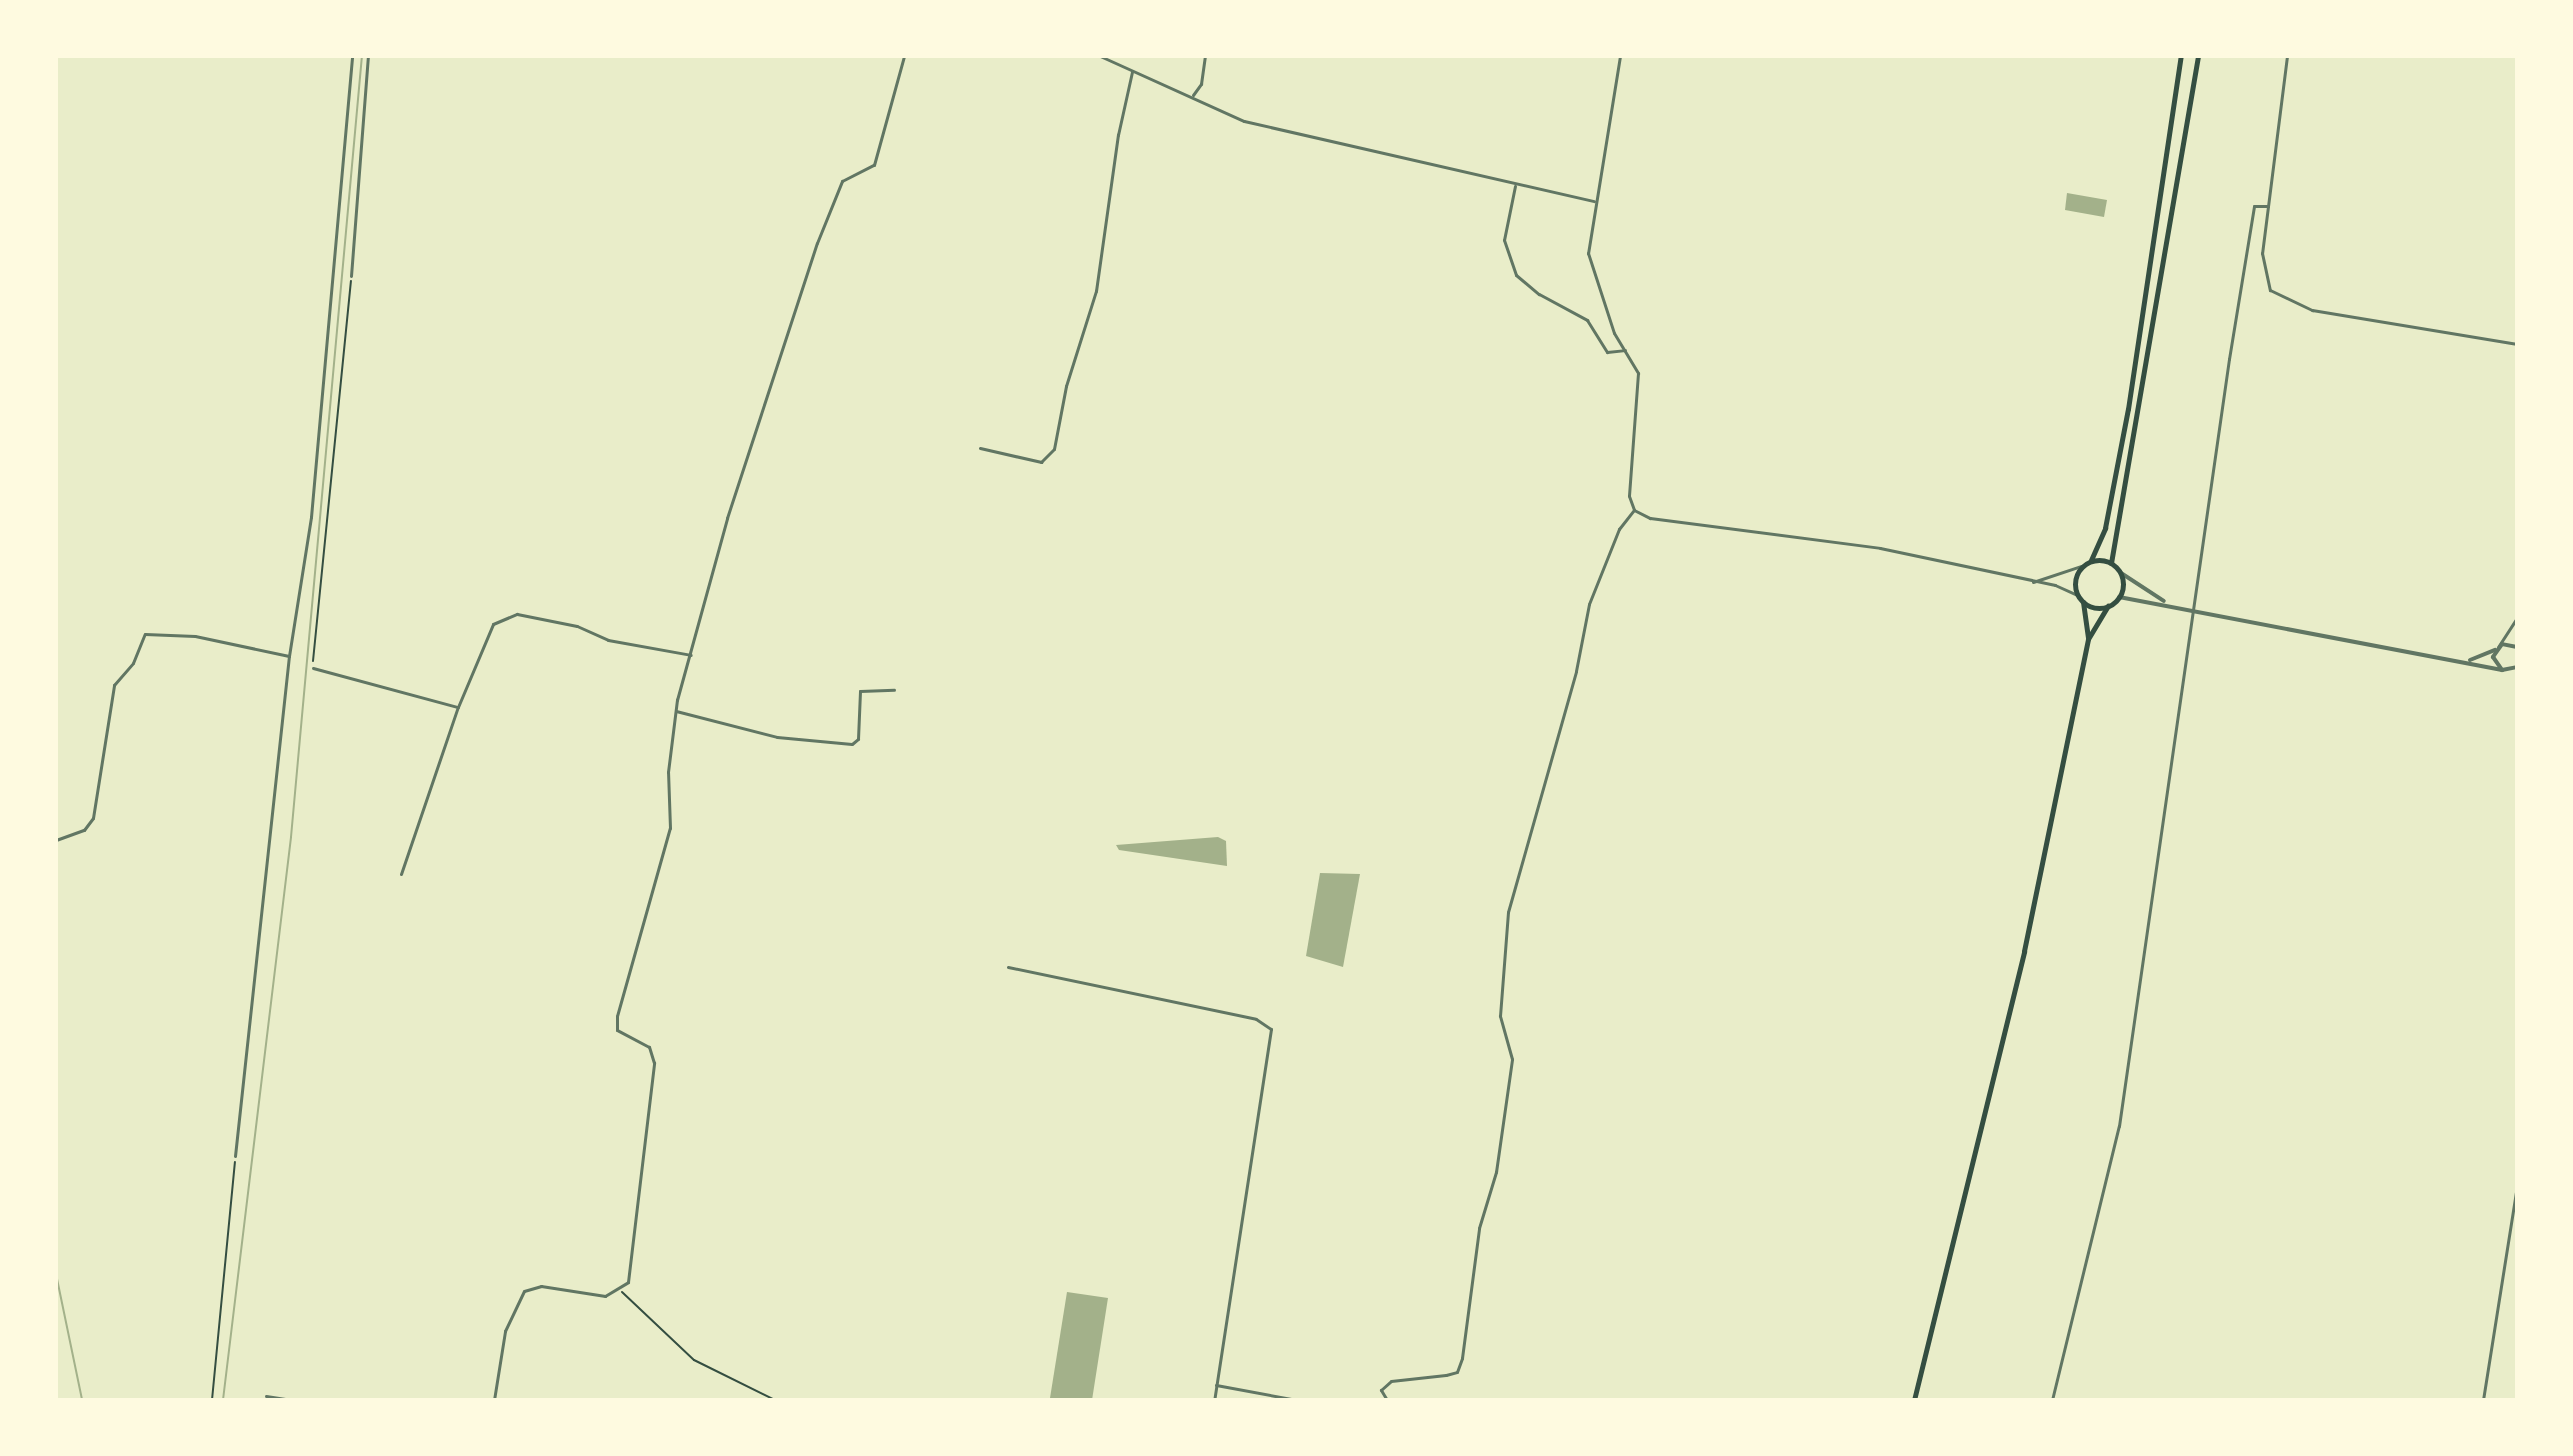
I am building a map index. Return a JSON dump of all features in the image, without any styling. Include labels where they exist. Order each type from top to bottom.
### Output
[{"type":"main road","points":[[1914,1400],[2024,951],[2088,639],[2083,602],[2077,595],[2075,580],[2081,566],[2091,560],[2105,528],[2128,409],[2181,56]]},
{"type":"main road","points":[[2111,563],[2198,56]]},
{"type":"main road","points":[[2088,639],[2108,606],[2119,597],[2121,573],[2111,563],[2091,560]]},
{"type":"main road","points":[[2083,602],[2108,606]]},
{"type":"street","points":[[235,1156],[289,656],[313,504],[352,56]]},
{"type":"street","points":[[351,276],[368,56]]},
{"type":"street","points":[[494,1400],[505,1331],[524,1291],[541,1286],[605,1296],[620,1291],[628,1282],[654,1063],[649,1047],[617,1030],[617,1016],[670,828],[668,772],[674,710],[722,532],[817,243],[842,181],[874,165],[904,56]]},
{"type":"street","points":[[1100,56],[1193,95],[1244,121],[1515,186],[1594,201]]},
{"type":"street","points":[[1193,95],[1201,84],[1205,56]]},
{"type":"street","points":[[1620,56],[1594,201],[1591,269],[1640,384],[1629,496],[1634,510],[1650,518],[1880,548],[2030,583],[2055,585],[2077,595]]},
{"type":"street","points":[[2287,56],[2262,253],[2270,290],[2312,310],[2517,344]]},
{"type":"street","points":[[980,448],[1041,462],[1054,449],[1070,371],[1096,291],[1118,135],[1132,72]]},
{"type":"street","points":[[1515,186],[1504,240],[1516,275],[1539,294],[1587,320],[1607,352],[1625,350]]},
{"type":"street","points":[[2052,1400],[2119,1126],[2254,206],[2268,206]]},
{"type":"street","points":[[1387,1400],[1381,1390],[1391,1381],[1457,1372],[1479,1228],[1496,1172],[1512,1059],[1500,1016],[1508,912],[1576,671],[1589,604],[1619,529],[1634,510]]},
{"type":"street","points":[[2030,583],[2081,566]]},
{"type":"street","points":[[2121,573],[2166,602]]},
{"type":"street","points":[[2119,597],[2166,602],[2502,670],[2516,668]]},
{"type":"street","points":[[401,874],[458,707],[493,624],[509,615],[691,655]]},
{"type":"street","points":[[2502,670],[2494,661],[2496,648],[2517,618]]},
{"type":"street","points":[[56,840],[84,830],[93,818],[114,685],[133,663],[145,634],[195,636],[289,656]]},
{"type":"street","points":[[2464,661],[2496,648],[2517,647]]},
{"type":"street","points":[[313,668],[458,707]]},
{"type":"street","points":[[674,710],[777,737],[852,744],[858,739],[860,691],[894,690]]},
{"type":"street","points":[[1008,967],[1256,1019],[1271,1029],[1214,1400]]},
{"type":"street","points":[[2483,1400],[2517,1185]]},
{"type":"street","points":[[1216,1385],[1297,1400]]},
{"type":"street","points":[[266,1396],[292,1400]]},
{"type":"path","points":[[313,668],[349,344],[351,276]]},
{"type":"path","points":[[212,1400],[235,1156]]},
{"type":"path","points":[[620,1291],[694,1360],[775,1400]]},
{"type":"shaded area","points":[[2067,193],[2107,200],[2104,217],[2065,210]]},
{"type":"shaded area","points":[[1218,837],[1226,841],[1227,866],[1119,850],[1116,845]]},
{"type":"shaded area","points":[[1320,873],[1360,874],[1343,967],[1306,956]]},
{"type":"shaded area","points":[[1067,1292],[1108,1298],[1092,1400],[1050,1398]]},
{"type":"waterway","points":[[223,1400],[291,837],[362,56]]},
{"type":"waterway","points":[[56,1274],[82,1400]]}]
